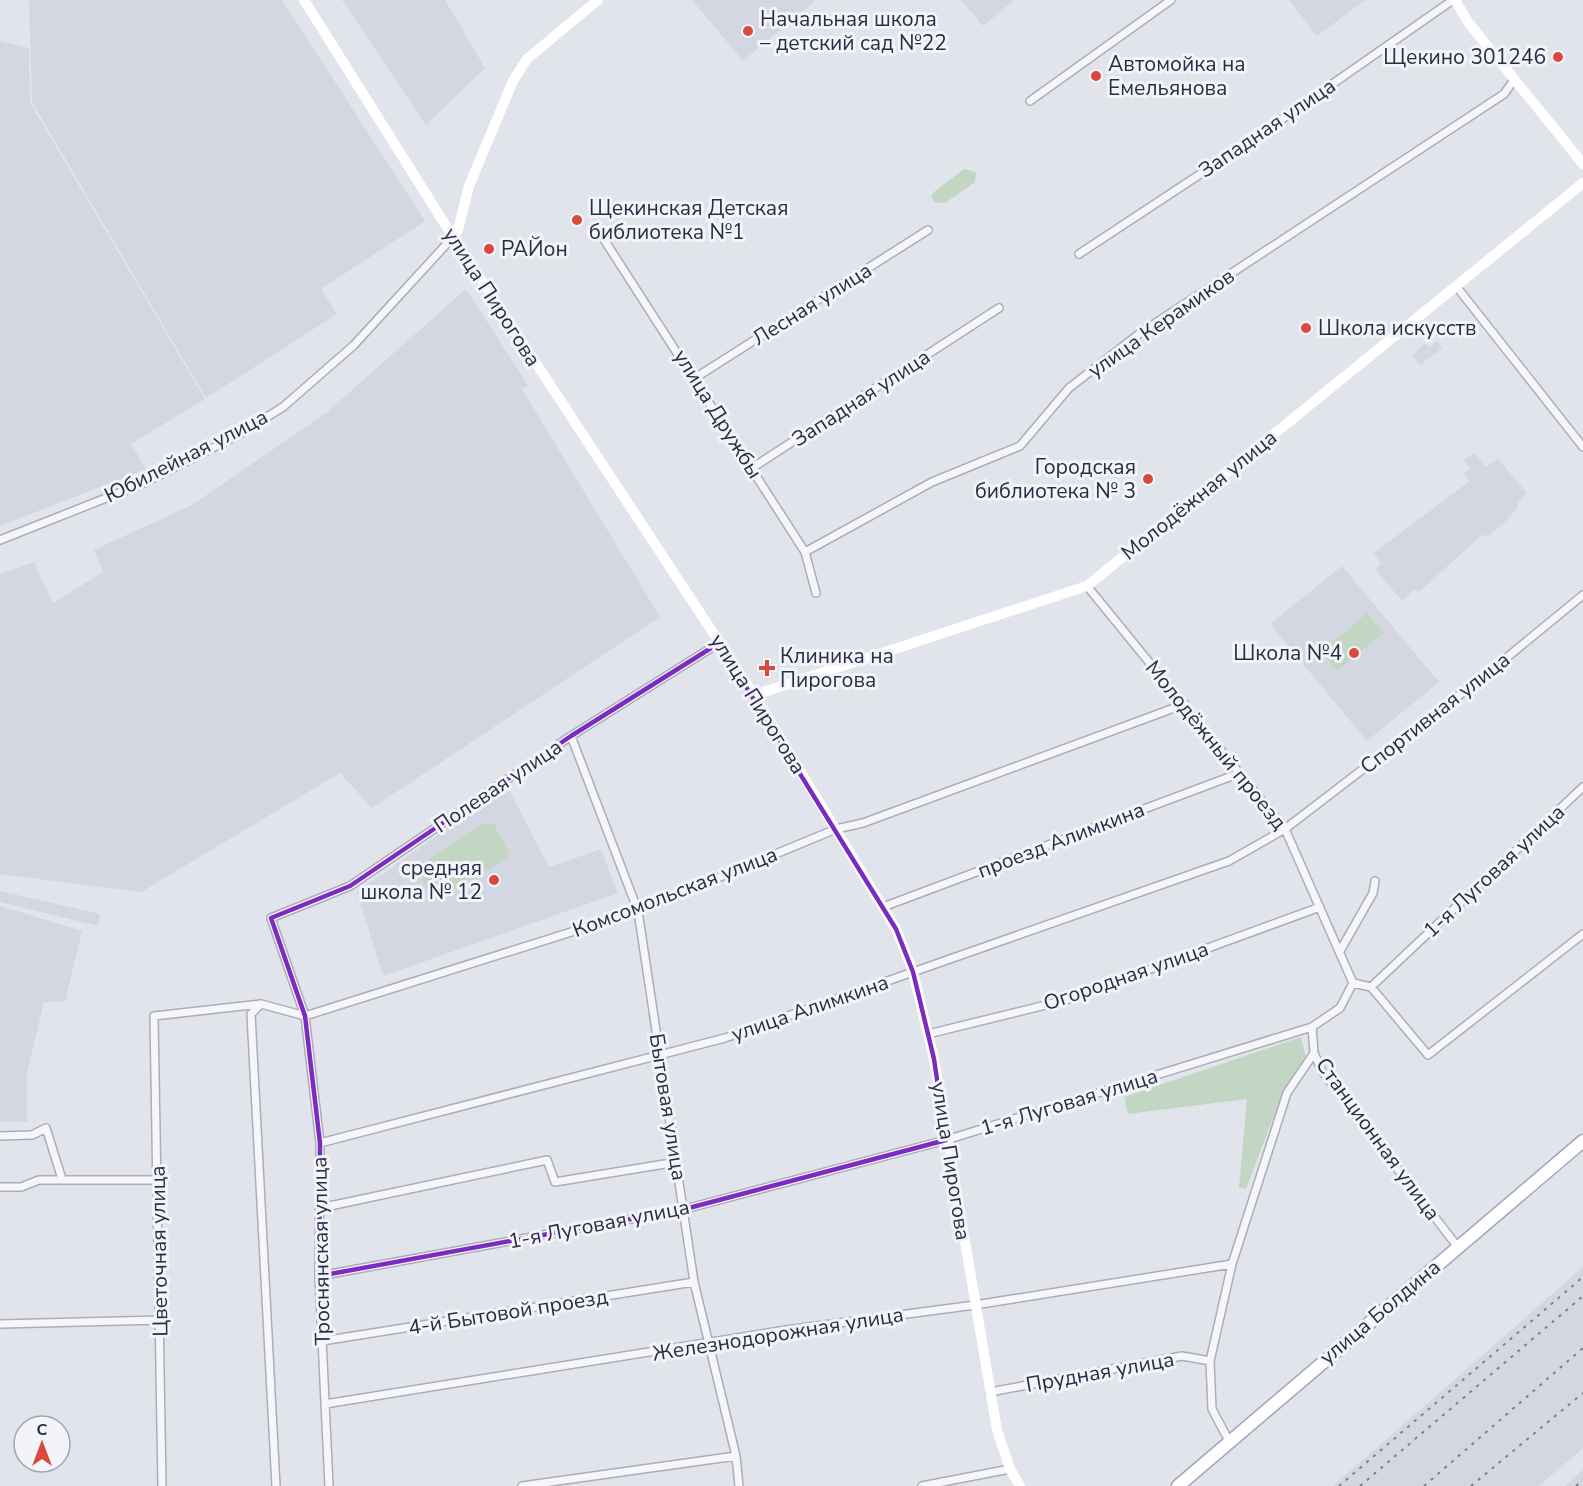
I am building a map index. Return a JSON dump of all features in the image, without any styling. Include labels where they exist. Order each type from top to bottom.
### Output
[{"type":"main road","name":"улица Болдина","points":[[1179,1486],[1457,1246],[1583,1141]]},
{"type":"street","name":"улица Пирогова","points":[[304,0],[453,237],[754,695],[896,929],[913,972],[928,1034],[997,1430],[1010,1469],[1020,1486]]},
{"type":"street","name":"Юбилейная улица","points":[[0,540],[144,483],[240,434],[283,407],[354,345],[458,230],[469,186],[513,81],[527,59],[598,0]]},
{"type":"street","points":[[1030,101],[1171,0]]},
{"type":"street","points":[[1454,0],[1468,22],[1514,80],[1582,159]]},
{"type":"street","name":"Западная улица","points":[[1079,254],[1252,140],[1454,0]]},
{"type":"street","name":"улица Керамиков","points":[[805,552],[932,482],[1020,446],[1069,388],[1139,334],[1504,93],[1514,80]]},
{"type":"street","name":"Молодёжная улица","points":[[754,695],[1087,586],[1583,183]]},
{"type":"street","name":"Лесная улица","points":[[695,378],[928,230]]},
{"type":"street","name":"улица Дружбы","points":[[605,241],[805,552],[816,593]]},
{"type":"street","points":[[1456,286],[1583,447]]},
{"type":"street","name":"Западная улица","points":[[752,468],[999,308]]},
{"type":"street","name":"Молодёжный проезд","points":[[1087,586],[1285,829],[1353,983]]},
{"type":"street","name":"Спортивная улица","points":[[1285,829],[1483,677],[1583,596]]},
{"type":"street","name":"Полевая улица","points":[[271,918],[350,886],[571,736],[719,643]]},
{"type":"street","name":"Комсомольская улица","points":[[305,1016],[638,911],[836,829],[863,823],[1185,704]]},
{"type":"street","name":"Бытовая улица","points":[[571,736],[638,911],[694,1282],[736,1456],[739,1486]]},
{"type":"street","name":"проезд Алимкина","points":[[883,907],[1240,773]]},
{"type":"street","name":"1-я Луговая улица","points":[[1371,987],[1583,787]]},
{"type":"street","name":"улица Алимкина","points":[[320,1143],[659,1057],[725,1038],[1229,861],[1285,829]]},
{"type":"street","points":[[1340,951],[1373,893],[1375,881]]},
{"type":"street","name":"Огородная улица","points":[[928,1034],[1066,1000],[1320,907]]},
{"type":"street","name":"Троснянская улица","points":[[271,918],[305,1016],[320,1143],[319,1276],[329,1486]]},
{"type":"street","points":[[1353,983],[1371,987],[1428,1055],[1583,934]]},
{"type":"street","name":"1-я Луговая улица","points":[[319,1276],[684,1209],[946,1140],[1312,1027],[1340,1008],[1353,983]]},
{"type":"street","points":[[276,1486],[251,1014],[261,1004],[305,1016]]},
{"type":"street","name":"Цветочная улица","points":[[162,1486],[154,1016],[261,1004]]},
{"type":"street","name":"Станционная улица","points":[[1312,1027],[1314,1053],[1322,1071],[1457,1246]]},
{"type":"street","points":[[1229,1442],[1212,1409],[1210,1361],[1233,1264],[1287,1093],[1314,1053]]},
{"type":"street","points":[[0,1136],[32,1135],[46,1128],[62,1179]]},
{"type":"street","points":[[320,1208],[547,1161],[555,1182],[677,1162]]},
{"type":"street","points":[[0,1187],[21,1187],[39,1180],[157,1180]]},
{"type":"street","name":"Железнодорожная улица","points":[[324,1404],[1233,1264]]},
{"type":"street","name":"4-й Бытовой проезд","points":[[322,1341],[694,1282]]},
{"type":"street","points":[[0,1324],[160,1320]]},
{"type":"street","name":"Прудная улица","points":[[990,1392],[1182,1356],[1210,1361]]},
{"type":"street","points":[[522,1486],[559,1483],[736,1456]]},
{"type":"street","points":[[922,1486],[1010,1469]]},
{"type":"highlighted area","points":[[719,643],[896,929],[913,972],[934,1059],[946,1140],[685,1209],[319,1276],[320,1143],[305,1016],[271,918],[350,886],[571,736]]},
{"type":"shaded area","points":[[29,0],[282,0],[425,221],[321,289],[337,314],[206,398],[32,102]]},
{"type":"shaded area","points":[[342,0],[445,0],[485,68],[426,125]]},
{"type":"shaded area","name":"Начальная школа – детский сад №22","points":[[692,0],[816,0],[743,61]]},
{"type":"shaded area","points":[[961,0],[1014,0],[983,26]]},
{"type":"shaded area","points":[[1289,0],[1365,0],[1317,36]]},
{"type":"shaded area","points":[[0,41],[29,48],[30,103],[205,399],[131,444],[146,469],[0,526]]},
{"type":"shaded area","points":[[466,289],[528,385],[522,389],[660,617],[372,808],[340,773],[141,892],[0,874],[0,574],[34,562],[53,603],[103,572],[94,550],[192,505],[326,413]]},
{"type":"shaded area","points":[[1437,341],[1442,348],[1420,365],[1412,355],[1425,343],[1429,347]]},
{"type":"shaded area","points":[[1474,453],[1486,467],[1498,459],[1527,493],[1519,501],[1517,509],[1503,524],[1487,537],[1483,534],[1419,592],[1414,590],[1402,601],[1375,569],[1381,564],[1374,553],[1470,481],[1464,474],[1470,469],[1464,460]]},
{"type":"shaded area","name":"Школа №4","points":[[1342,566],[1439,682],[1367,741],[1270,624]]},
{"type":"shaded area","name":"средняя школа № 12","points":[[507,786],[549,867],[601,849],[618,893],[383,976],[357,892]]},
{"type":"shaded area","points":[[0,891],[100,914],[98,926],[0,902]]},
{"type":"shaded area","points":[[0,906],[82,931],[65,1002],[44,1002],[27,1073],[27,1122],[0,1122]]},
{"type":"shaded area","points":[[1583,1267],[1583,1448],[1539,1486],[1333,1486]]},
{"type":"shaded area","points":[[1583,1470],[1583,1486],[1565,1486]]},
{"type":"green space","points":[[964,169],[976,172],[975,182],[945,203],[934,202],[931,196],[935,191]]},
{"type":"green space","points":[[1367,613],[1383,633],[1337,671],[1321,652]]},
{"type":"green space","points":[[482,824],[494,824],[508,851],[507,859],[437,897],[431,897],[418,871],[419,866]]},
{"type":"green space","points":[[1301,1037],[1306,1057],[1283,1092],[1246,1189],[1239,1188],[1247,1099],[1128,1114],[1124,1097]]},
{"type":"railway","points":[[1339,1486],[1583,1277]]},
{"type":"railway","points":[[1360,1486],[1583,1296]]},
{"type":"railway","points":[[1424,1486],[1583,1348]]},
{"type":"railway","points":[[1471,1486],[1583,1393]]},
{"type":"railway","points":[[1576,1486],[1583,1480]]},
{"type":"place","name":"Начальная школа – детский сад №22","points":[[748,31]]},
{"type":"place","name":"Щекино 301246","points":[[1558,57]]},
{"type":"place","name":"Автомойка на Емельянова","points":[[1096,76]]},
{"type":"place","name":"Щекинская Детская библиотека №1","points":[[577,220]]},
{"type":"place","name":"РАЙон","points":[[489,249]]},
{"type":"place","name":"Школа искусств","points":[[1306,328]]},
{"type":"place","name":"Городская библиотека № 3","points":[[1148,479]]},
{"type":"place","name":"Школа №4","points":[[1354,653]]},
{"type":"place","name":"Клиника на Пирогова","points":[[767,668]]},
{"type":"place","name":"средняя школа № 12","points":[[494,880]]}]
